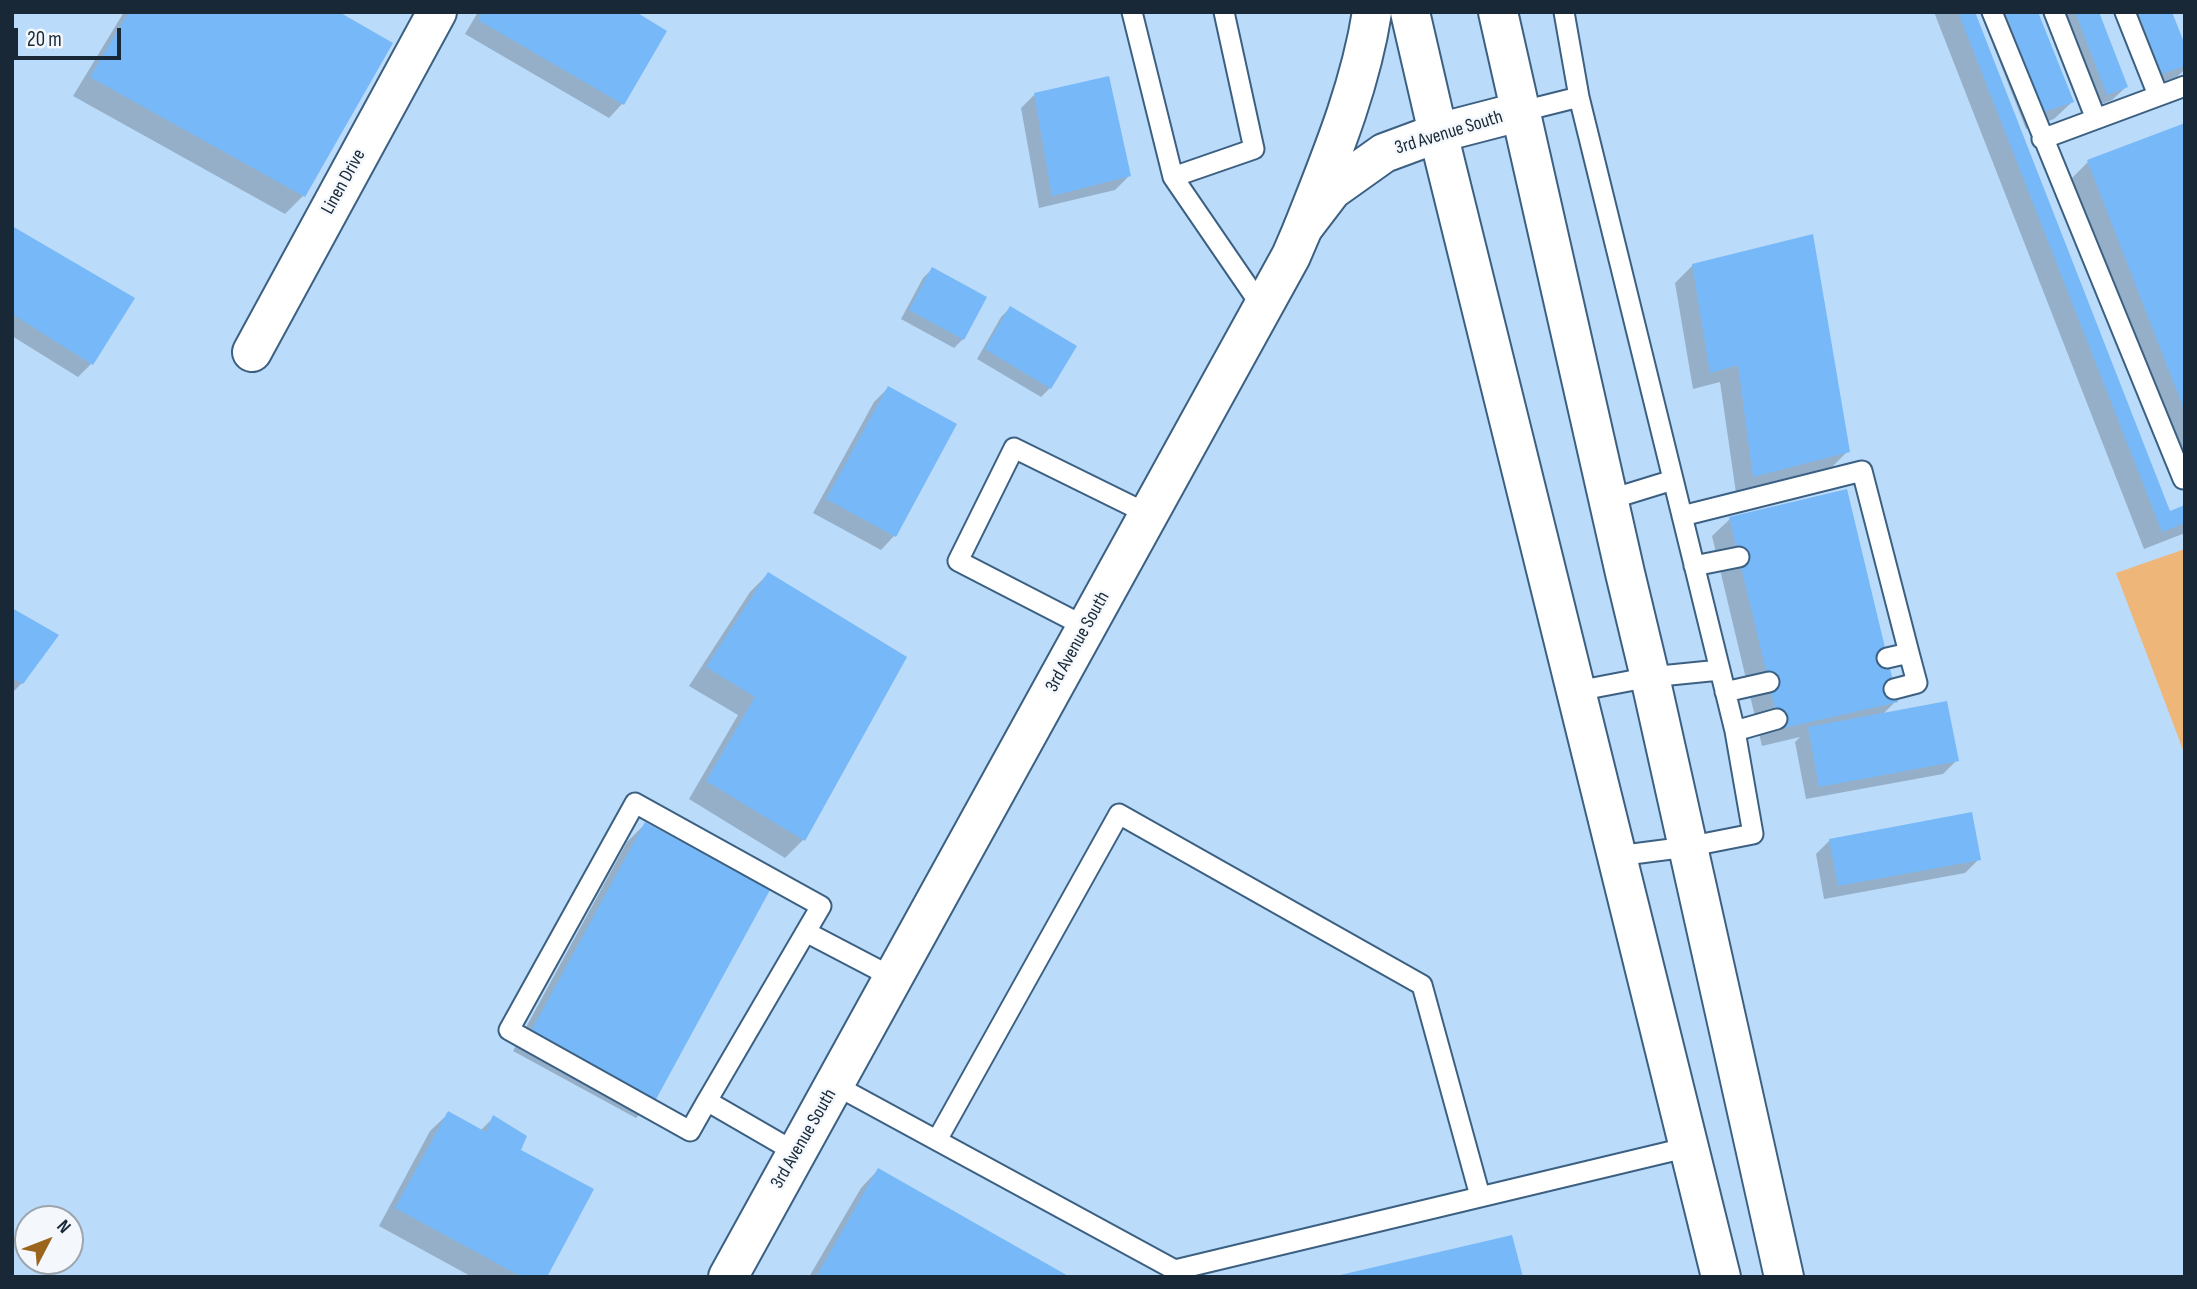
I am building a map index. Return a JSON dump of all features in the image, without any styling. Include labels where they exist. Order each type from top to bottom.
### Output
[{"type":"main road","name":"Linen Drive","points":[[252,352],[437,12]]},
{"type":"main road","points":[[1303,228],[1340,135],[1367,45],[1372,12]]},
{"type":"main road","points":[[1410,12],[1721,1277]]},
{"type":"main road","points":[[1498,12],[1784,1277]]},
{"type":"main road","name":"3rd Avenue South","points":[[728,1277],[1291,256],[1303,228],[1332,190],[1384,153],[1438,133],[1520,112]]},
{"type":"lane","points":[[1132,12],[1173,177],[1262,307]]},
{"type":"lane","points":[[1173,177],[1254,149],[1224,12]]},
{"type":"lane","points":[[1564,12],[1579,97],[1735,731],[1753,834],[1687,847],[1617,856]]},
{"type":"lane","points":[[1992,12],[2042,139],[2183,479],[2185,478]]},
{"type":"lane","points":[[2054,12],[2096,119]]},
{"type":"lane","points":[[2125,12],[2158,96]]},
{"type":"lane","points":[[2042,139],[2185,86]]},
{"type":"lane","points":[[1520,112],[1579,97]]},
{"type":"lane","points":[[1086,627],[958,561],[1014,448],[1148,514]]},
{"type":"lane","points":[[1682,516],[1862,471],[1867,533],[1917,683],[1894,689]]},
{"type":"lane","points":[[1608,500],[1673,480]]},
{"type":"lane","points":[[1694,566],[1739,557]]},
{"type":"lane","points":[[1887,658],[1909,653]]},
{"type":"lane","points":[[1577,691],[1650,677],[1720,670]]},
{"type":"lane","points":[[1725,692],[1769,682]]},
{"type":"lane","points":[[1735,731],[1777,719]]},
{"type":"lane","points":[[635,803],[821,906],[707,1101],[690,1131],[509,1030],[635,803]]},
{"type":"lane","points":[[937,1140],[1119,814],[1422,985],[1480,1196]]},
{"type":"lane","points":[[806,932],[892,977]]},
{"type":"lane","points":[[835,1085],[1175,1270],[1689,1147]]},
{"type":"lane","points":[[707,1101],[795,1152]]},
{"type":"shaded area","points":[[2185,549],[2185,755],[2116,573]]},
{"type":"building","points":[[129,12],[339,12],[393,43],[305,197],[90,77]]},
{"type":"building","points":[[482,12],[636,12],[667,31],[624,105],[478,20]]},
{"type":"building","points":[[1958,12],[1975,12],[2170,511],[2185,505],[2185,523],[2162,532]]},
{"type":"building","points":[[2005,12],[2038,12],[2074,102],[2044,112]]},
{"type":"building","points":[[2075,12],[2099,12],[2128,87],[2107,95]]},
{"type":"building","points":[[2138,12],[2172,12],[2185,45],[2185,66],[2162,74]]},
{"type":"building","points":[[1109,76],[1131,176],[1052,196],[1034,93]]},
{"type":"building","points":[[2185,123],[2185,412],[2087,160]]},
{"type":"building","points":[[12,226],[135,298],[93,365],[12,314]]},
{"type":"building","points":[[1813,234],[1850,452],[1753,477],[1738,365],[1710,373],[1692,264]]},
{"type":"building","points":[[932,267],[987,297],[964,340],[909,310]]},
{"type":"building","points":[[1010,306],[1077,346],[1051,389],[985,349]]},
{"type":"building","points":[[888,386],[957,424],[896,537],[826,499]]},
{"type":"building","points":[[1847,489],[1898,702],[1780,729],[1729,517]]},
{"type":"building","points":[[768,572],[907,657],[805,841],[706,781],[755,697],[706,667]]},
{"type":"building","points":[[12,608],[59,635],[23,684],[12,678]]},
{"type":"building","points":[[1947,701],[1959,761],[1819,787],[1808,727]]},
{"type":"building","points":[[1972,812],[1981,860],[1838,886],[1829,839]]},
{"type":"building","points":[[645,822],[770,890],[655,1101],[530,1033]]},
{"type":"building","points":[[448,1111],[486,1132],[493,1115],[527,1136],[521,1150],[594,1189],[547,1277],[522,1277],[395,1208]]},
{"type":"building","points":[[878,1168],[1070,1277],[816,1277]]},
{"type":"building","points":[[1512,1235],[1523,1277],[1336,1277],[1336,1276]]}]
